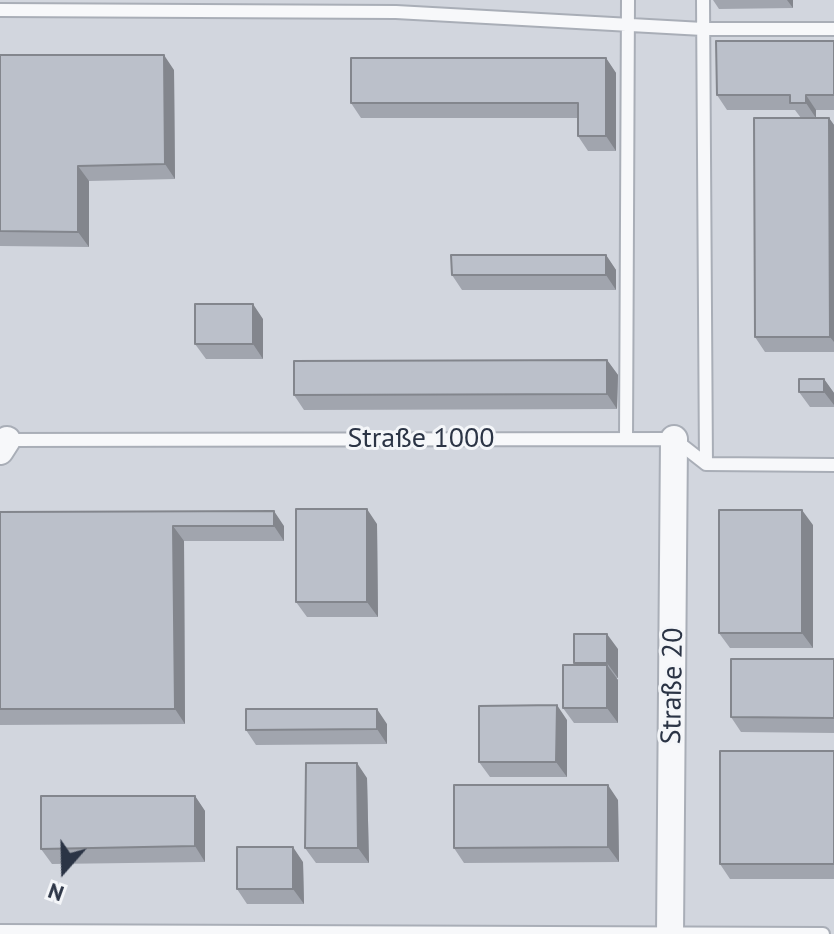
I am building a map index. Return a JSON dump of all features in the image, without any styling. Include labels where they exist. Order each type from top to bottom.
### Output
[{"type":"street","name":"Straße 20","points":[[670,933],[674,439]]},
{"type":"lane","points":[[626,439],[628,0]]},
{"type":"lane","points":[[703,0],[706,464]]},
{"type":"lane","points":[[0,10],[396,12],[703,29],[834,29]]},
{"type":"lane","points":[[674,439],[706,464],[834,465]]},
{"type":"lane","name":"Straße 1000","points":[[2,443],[674,439]]},
{"type":"lane","points":[[0,931],[823,934]]},
{"type":"shaded area","points":[[0,0],[834,0],[834,934],[0,934]]},
{"type":"building","points":[[716,41],[834,41],[834,95],[806,95],[806,103],[790,103],[790,95],[717,95]]},
{"type":"building","points":[[0,55],[164,55],[165,164],[78,166],[78,232],[0,231]]},
{"type":"building","points":[[351,58],[606,58],[606,136],[578,136],[578,103],[351,103]]},
{"type":"building","points":[[754,118],[829,118],[830,337],[755,337]]},
{"type":"building","points":[[451,255],[606,255],[606,275],[452,275]]},
{"type":"building","points":[[195,304],[253,304],[253,344],[195,344]]},
{"type":"building","points":[[607,360],[607,394],[294,395],[294,361]]},
{"type":"building","points":[[799,379],[824,379],[824,392],[799,392]]},
{"type":"building","points":[[296,509],[367,509],[367,602],[296,602]]},
{"type":"building","points":[[719,510],[802,510],[802,633],[719,633]]},
{"type":"building","points":[[274,511],[274,526],[173,526],[175,709],[0,709],[0,512]]},
{"type":"building","points":[[574,634],[607,634],[607,663],[574,663]]},
{"type":"building","points":[[731,659],[834,659],[834,718],[731,717]]},
{"type":"building","points":[[563,665],[607,665],[607,708],[563,708]]},
{"type":"building","points":[[557,705],[556,762],[479,762],[479,706]]},
{"type":"building","points":[[246,709],[377,709],[377,729],[246,730]]},
{"type":"building","points":[[720,751],[834,751],[834,864],[720,864]]},
{"type":"building","points":[[306,763],[357,763],[358,848],[305,848]]},
{"type":"building","points":[[454,785],[608,785],[608,847],[454,848]]},
{"type":"building","points":[[41,796],[195,796],[195,846],[41,849]]},
{"type":"building","points":[[237,847],[293,847],[293,889],[237,889]]}]
